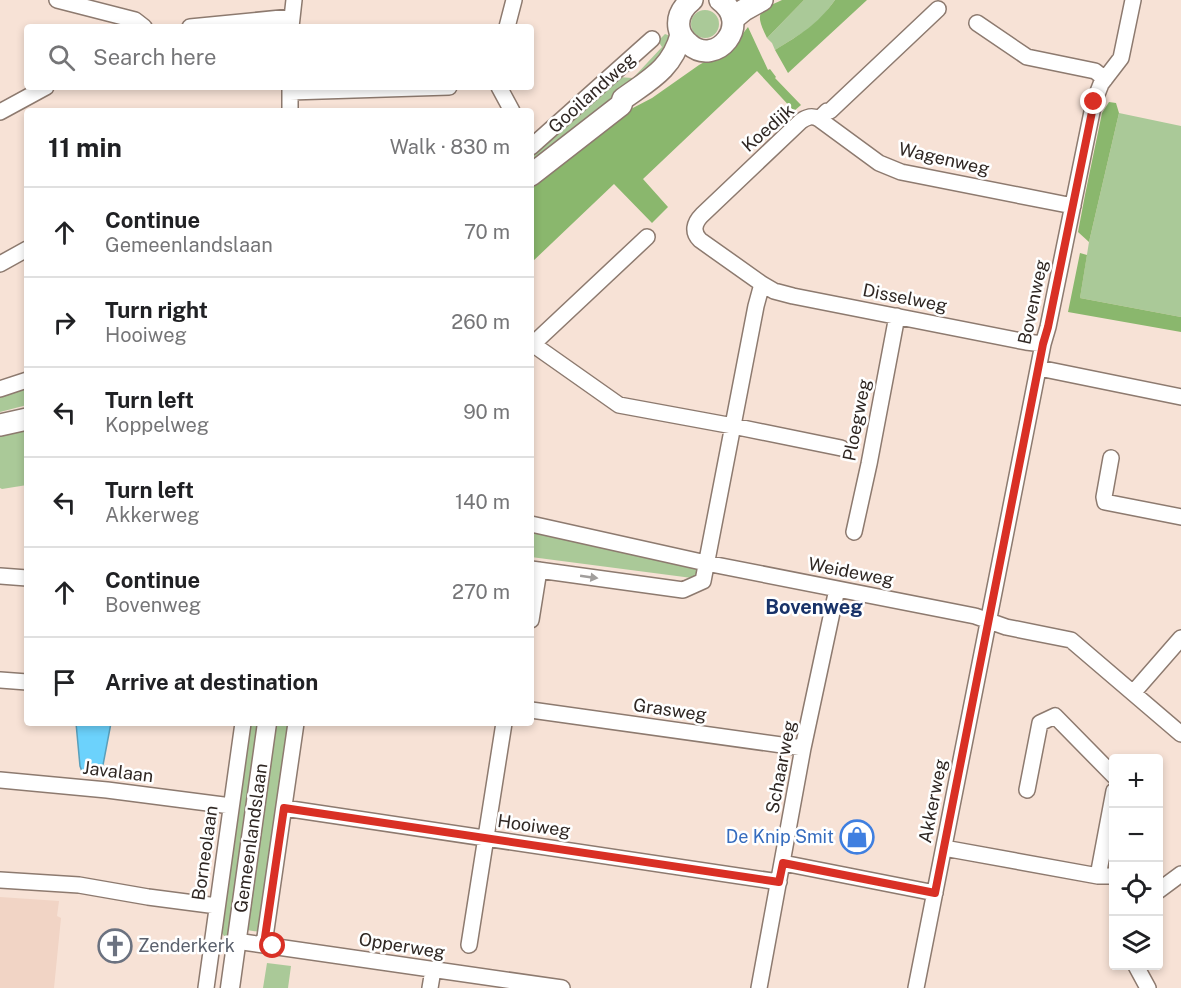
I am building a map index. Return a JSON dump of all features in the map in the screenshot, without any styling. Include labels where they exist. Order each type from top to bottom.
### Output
[{"type":"main road","points":[[726,5],[744,10],[762,0]]},
{"type":"main road","points":[[681,13],[688,44],[697,49],[710,50],[722,46],[733,28],[726,5]]},
{"type":"main road","name":"Gooilandweg","points":[[534,173],[621,105],[623,99],[667,65],[677,50],[681,13]]},
{"type":"main road","name":"Gooilandweg","points":[[621,105],[627,106],[656,90],[675,75],[697,49]]},
{"type":"main road","points":[[0,425],[24,420]]},
{"type":"street","points":[[57,0],[135,20],[140,24]]},
{"type":"street","points":[[251,24],[291,22],[294,0]]},
{"type":"street","points":[[508,24],[514,0]]},
{"type":"street","name":"Bovenweg","points":[[988,621],[1094,102],[1104,79],[1121,58],[1133,0]]},
{"type":"street","name":"Koedijk","points":[[762,284],[700,240],[696,235],[695,225],[702,215],[801,122],[811,117],[819,119],[847,96],[939,9]]},
{"type":"street","points":[[977,23],[1027,57],[1095,71],[1104,79]]},
{"type":"street","name":"Gooilandweg","points":[[534,143],[652,39]]},
{"type":"street","points":[[0,112],[40,90]]},
{"type":"street","points":[[290,90],[290,108]]},
{"type":"street","points":[[502,90],[510,108]]},
{"type":"street","name":"Wagenweg","points":[[819,119],[879,162],[901,172],[1074,206]]},
{"type":"street","points":[[534,342],[647,237]]},
{"type":"street","points":[[0,264],[24,251]]},
{"type":"street","points":[[535,569],[683,590],[703,581],[762,284]]},
{"type":"street","name":"Disselweg","points":[[762,284],[774,291],[794,296],[1043,344]]},
{"type":"street","name":"Ploegweg","points":[[854,532],[897,316]]},
{"type":"street","points":[[534,345],[619,405],[840,448]]},
{"type":"street","points":[[1039,368],[1181,397]]},
{"type":"street","points":[[0,389],[24,381]]},
{"type":"street","points":[[1111,458],[1104,496],[1105,502],[1181,517]]},
{"type":"street","name":"Weideweg","points":[[534,525],[837,590],[975,616],[1006,627],[1071,640],[1181,734]]},
{"type":"street","points":[[0,576],[24,578]]},
{"type":"street","name":"Schaarweg","points":[[759,988],[803,748],[837,590]]},
{"type":"street","name":"Akkerweg","points":[[916,988],[988,621]]},
{"type":"street","points":[[1133,693],[1181,638]]},
{"type":"street","points":[[0,680],[24,682]]},
{"type":"street","name":"Grasweg","points":[[534,710],[803,748]]},
{"type":"street","points":[[1027,790],[1040,723],[1054,716],[1109,772]]},
{"type":"street","name":"Borneolaan","points":[[206,988],[243,726]]},
{"type":"street","name":"Gemeenlandslaan","points":[[230,988],[267,726]]},
{"type":"street","name":"Gemeenlandslaan","points":[[264,944],[296,726]]},
{"type":"street","points":[[469,945],[504,726]]},
{"type":"street","name":"Javalaan","points":[[0,780],[107,790],[231,806]]},
{"type":"street","name":"Hooiweg","points":[[284,808],[779,882]]},
{"type":"street","points":[[1098,876],[1110,808]]},
{"type":"street","points":[[944,848],[1098,876],[1109,876]]},
{"type":"street","points":[[783,863],[935,893]]},
{"type":"street","points":[[1163,886],[1181,874]]},
{"type":"street","points":[[0,880],[79,885],[217,906]]},
{"type":"street","name":"Opperweg","points":[[236,941],[562,988]]},
{"type":"street","points":[[430,988],[433,970]]},
{"type":"street","points":[[1138,970],[1149,988]]},
{"type":"shaded area","points":[[0,897],[59,901],[57,916],[61,918],[54,988],[0,988]]},
{"type":"green space","points":[[782,0],[804,0],[767,38],[761,23],[761,14],[767,7]]},
{"type":"green space","points":[[804,0],[835,0],[823,16],[807,30],[775,50],[767,38]]},
{"type":"green space","points":[[835,0],[867,0],[788,73],[775,50],[815,23]]},
{"type":"green space","points":[[705,10],[715,14],[719,24],[715,34],[705,38],[695,34],[691,24],[695,14]]},
{"type":"green space","points":[[748,27],[768,70],[770,69],[775,78],[801,105],[794,111],[757,71],[643,179],[668,207],[652,223],[614,184],[534,260],[534,181],[629,110],[652,98],[699,65],[734,45]]},
{"type":"green space","points":[[665,34],[673,37],[671,52],[534,162],[534,147],[618,77],[633,78],[662,47],[658,41]]},
{"type":"green space","points":[[1109,102],[1116,103],[1119,113],[1089,242],[1078,232],[1102,113]]},
{"type":"green space","points":[[1119,113],[1181,126],[1181,317],[1080,298],[1089,242]]},
{"type":"green space","points":[[1080,253],[1087,255],[1080,298],[1181,317],[1181,332],[1068,312]]},
{"type":"green space","points":[[24,387],[24,406],[0,412],[0,396]]},
{"type":"green space","points":[[24,429],[24,485],[0,488],[0,434]]},
{"type":"green space","points":[[534,529],[698,567],[697,575],[692,578],[534,557]]},
{"type":"green space","points":[[247,726],[261,726],[231,937],[224,936],[219,929]]},
{"type":"green space","points":[[275,726],[290,726],[260,932],[247,930]]},
{"type":"green space","points":[[267,963],[291,966],[288,988],[263,988]]},
{"type":"water","points":[[76,726],[110,726],[103,765],[97,776],[83,774],[80,766]]},
{"type":"place","name":"De Knip Smit","points":[[857,837]]},
{"type":"place","name":"Zenderkerk","points":[[115,946]]},
{"type":"district","name":"Bovenweg","points":[[814,607]]},
{"type":"route","points":[[273,946],[264,944],[284,808],[779,882],[783,863],[935,893],[1043,344],[1094,102]]}]
